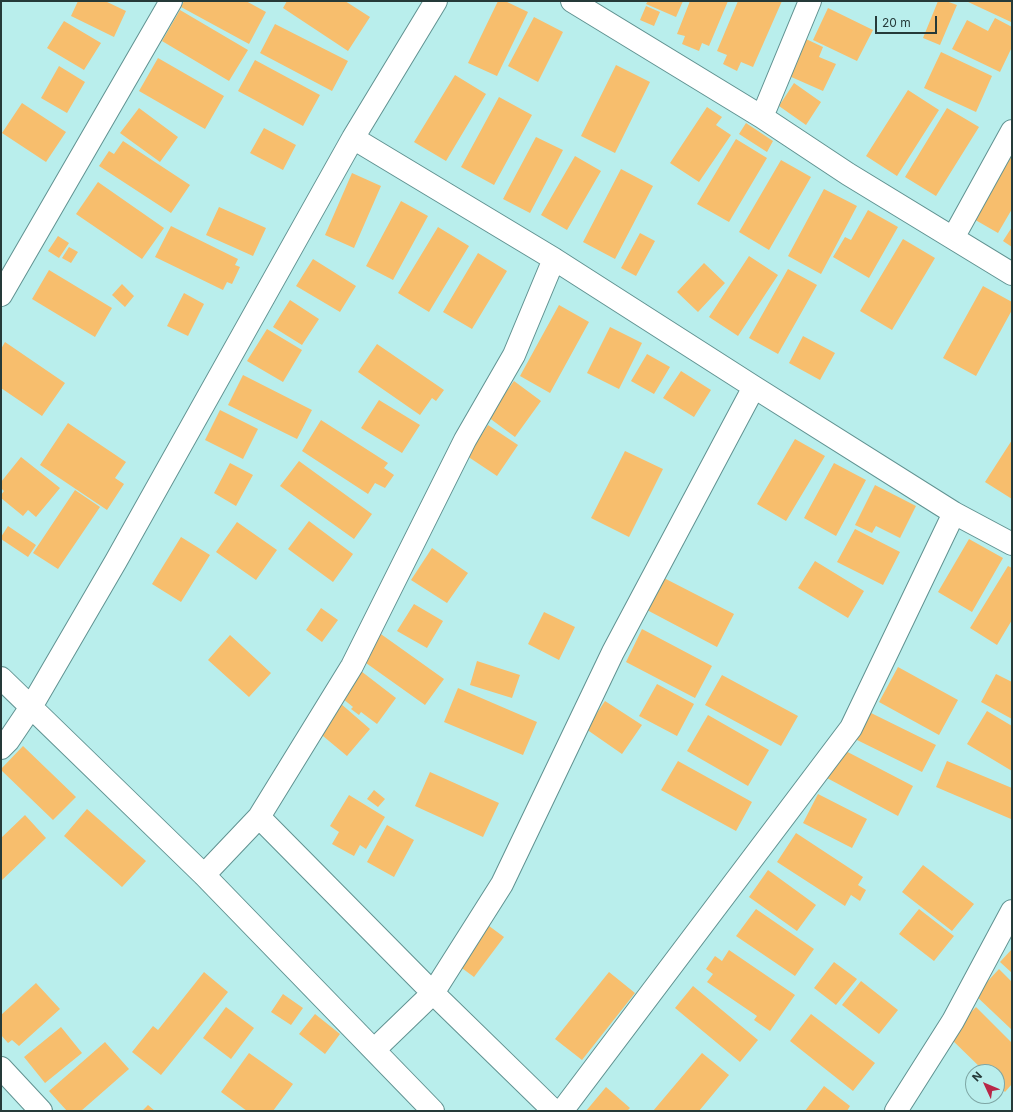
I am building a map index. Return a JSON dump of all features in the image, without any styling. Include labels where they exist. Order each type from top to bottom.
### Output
[{"type":"street","points":[[1,295],[171,1]]},
{"type":"street","points":[[1,748],[8,741],[31,707],[116,561],[353,138],[436,1]]},
{"type":"street","points":[[572,1],[762,117],[848,174],[1012,274]]},
{"type":"street","points":[[762,117],[810,1]]},
{"type":"street","points":[[953,238],[1012,131]]},
{"type":"street","points":[[353,138],[554,259],[954,513],[1012,544]]},
{"type":"street","points":[[204,875],[259,817],[352,666],[465,440],[514,355],[554,259]]},
{"type":"street","points":[[374,1050],[433,992],[502,884],[613,652],[754,387]]},
{"type":"street","points":[[562,1111],[851,728],[954,513]]},
{"type":"street","points":[[1,678],[204,875],[433,1111]]},
{"type":"street","points":[[259,817],[554,1111]]},
{"type":"street","points":[[896,1111],[953,1021],[1012,911]]},
{"type":"street","points":[[1,1068],[41,1111]]},
{"type":"building","points":[[78,1],[105,1],[126,11],[114,37],[71,16]]},
{"type":"building","points":[[184,1],[246,1],[266,12],[249,44],[181,7]]},
{"type":"building","points":[[287,1],[345,1],[370,17],[348,51],[283,8]]},
{"type":"building","points":[[498,1],[505,1],[528,12],[497,76],[468,63]]},
{"type":"building","points":[[648,1],[683,1],[676,17],[646,4]]},
{"type":"building","points":[[690,1],[728,1],[709,46],[702,43],[699,51],[682,44],[685,36],[677,34]]},
{"type":"building","points":[[738,1],[782,1],[753,67],[741,62],[737,71],[723,64],[727,55],[717,51]]},
{"type":"building","points":[[938,1],[946,1],[957,5],[940,45],[923,38]]},
{"type":"building","points":[[966,1],[1012,1],[1012,20],[1011,22]]},
{"type":"building","points":[[646,6],[660,12],[654,26],[640,20]]},
{"type":"building","points":[[828,8],[873,30],[857,61],[813,40]]},
{"type":"building","points":[[180,10],[248,50],[229,81],[162,41]]},
{"type":"building","points":[[534,17],[563,32],[538,82],[508,66]]},
{"type":"building","points":[[995,18],[1012,27],[1012,47],[1000,72],[952,49],[967,20],[988,31]]},
{"type":"building","points":[[64,21],[101,43],[84,70],[47,48]]},
{"type":"building","points":[[275,24],[348,61],[332,91],[260,53]]},
{"type":"building","points":[[806,39],[823,47],[819,57],[836,64],[823,91],[789,76]]},
{"type":"building","points":[[941,52],[992,76],[976,112],[924,88]]},
{"type":"building","points":[[158,58],[224,96],[205,129],[139,91]]},
{"type":"building","points":[[255,60],[320,95],[303,126],[238,91]]},
{"type":"building","points":[[616,65],[650,82],[615,153],[581,136]]},
{"type":"building","points":[[59,66],[85,82],[67,113],[41,98]]},
{"type":"building","points":[[455,75],[486,94],[446,161],[414,142]]},
{"type":"building","points":[[794,83],[821,102],[806,125],[779,106]]},
{"type":"building","points":[[908,90],[939,110],[897,176],[866,156]]},
{"type":"building","points":[[499,97],[532,115],[494,185],[461,167]]},
{"type":"building","points":[[22,103],[66,132],[46,162],[2,133]]},
{"type":"building","points":[[707,107],[722,117],[716,125],[731,135],[699,182],[670,163]]},
{"type":"building","points":[[139,108],[178,137],[160,162],[120,133]]},
{"type":"building","points":[[947,108],[979,127],[936,196],[905,177]]},
{"type":"building","points":[[746,123],[773,141],[767,152],[739,134]]},
{"type":"building","points":[[264,128],[296,145],[283,170],[250,153]]},
{"type":"building","points":[[536,137],[563,150],[530,213],[503,199]]},
{"type":"building","points":[[736,139],[767,158],[729,222],[697,204]]},
{"type":"building","points":[[123,141],[190,185],[171,213],[99,166],[109,151],[114,154]]},
{"type":"building","points":[[1012,152],[1012,209],[998,233],[972,218]]},
{"type":"building","points":[[575,156],[601,171],[567,230],[541,215]]},
{"type":"building","points":[[781,160],[811,177],[769,250],[739,232]]},
{"type":"building","points":[[621,169],[653,186],[615,259],[583,242]]},
{"type":"building","points":[[352,173],[381,186],[354,248],[325,235]]},
{"type":"building","points":[[98,182],[164,228],[142,259],[76,214]]},
{"type":"building","points":[[824,189],[857,206],[821,274],[788,256]]},
{"type":"building","points":[[401,201],[428,216],[393,280],[366,266]]},
{"type":"building","points":[[219,207],[266,228],[253,256],[206,235]]},
{"type":"building","points":[[868,210],[898,227],[869,278],[833,257],[845,237],[851,240]]},
{"type":"building","points":[[171,226],[238,259],[235,265],[240,267],[232,284],[227,282],[223,290],[155,257]]},
{"type":"building","points":[[438,227],[469,246],[429,312],[398,293]]},
{"type":"building","points":[[1012,227],[1012,247],[1003,241]]},
{"type":"building","points":[[640,233],[655,241],[636,276],[621,268]]},
{"type":"building","points":[[58,236],[69,243],[59,258],[48,251]]},
{"type":"building","points":[[903,239],[935,258],[892,330],[860,311]]},
{"type":"building","points":[[69,247],[78,252],[71,263],[62,258]]},
{"type":"building","points":[[478,253],[507,271],[472,329],[443,312]]},
{"type":"building","points":[[749,256],[778,275],[738,336],[709,317]]},
{"type":"building","points":[[313,259],[356,286],[340,312],[296,286]]},
{"type":"building","points":[[704,263],[725,283],[698,312],[677,292]]},
{"type":"building","points":[[788,269],[817,285],[778,354],[749,338]]},
{"type":"building","points":[[49,270],[112,308],[95,337],[32,299]]},
{"type":"building","points":[[122,284],[134,296],[125,307],[112,295]]},
{"type":"building","points":[[983,286],[1012,302],[1012,310],[976,376],[943,358]]},
{"type":"building","points":[[184,293],[204,304],[188,336],[167,326]]},
{"type":"building","points":[[290,300],[319,319],[302,345],[273,327]]},
{"type":"building","points":[[559,305],[589,322],[550,393],[520,376]]},
{"type":"building","points":[[610,327],[642,343],[619,389],[587,373]]},
{"type":"building","points":[[267,329],[302,350],[283,382],[247,361]]},
{"type":"building","points":[[803,336],[835,353],[820,380],[789,363]]},
{"type":"building","points":[[5,342],[65,383],[42,416],[1,388],[1,349]]},
{"type":"building","points":[[377,344],[444,390],[436,401],[432,398],[420,415],[358,372]]},
{"type":"building","points":[[647,354],[670,367],[654,394],[631,381]]},
{"type":"building","points":[[681,371],[711,390],[694,417],[663,398]]},
{"type":"building","points":[[243,375],[312,410],[297,439],[228,405]]},
{"type":"building","points":[[514,381],[541,401],[515,437],[488,417]]},
{"type":"building","points":[[379,400],[420,425],[402,453],[361,428]]},
{"type":"building","points":[[220,410],[258,429],[243,459],[205,440]]},
{"type":"building","points":[[321,420],[388,463],[384,468],[394,475],[385,488],[375,483],[368,494],[302,451]]},
{"type":"building","points":[[68,423],[126,462],[115,478],[124,484],[107,510],[40,465]]},
{"type":"building","points":[[488,425],[518,445],[497,476],[467,456]]},
{"type":"building","points":[[795,439],[825,456],[786,521],[757,504]]},
{"type":"building","points":[[1012,440],[1012,499],[985,482]]},
{"type":"building","points":[[625,451],[663,469],[629,537],[591,518]]},
{"type":"building","points":[[21,457],[60,488],[36,517],[28,510],[23,516],[1,498],[4,491],[1,488],[1,482]]},
{"type":"building","points":[[299,461],[372,514],[354,539],[280,486]]},
{"type":"building","points":[[230,463],[253,475],[236,506],[214,493]]},
{"type":"building","points":[[834,463],[866,480],[836,536],[804,518]]},
{"type":"building","points":[[875,485],[916,506],[900,538],[876,526],[872,533],[855,525]]},
{"type":"building","points":[[75,490],[100,507],[58,569],[33,553]]},
{"type":"building","points":[[309,521],[353,554],[333,582],[288,549]]},
{"type":"building","points":[[237,522],[277,550],[256,580],[216,552]]},
{"type":"building","points":[[8,526],[36,545],[28,557],[1,539]]},
{"type":"building","points":[[855,529],[900,552],[883,585],[837,562]]},
{"type":"building","points":[[181,537],[210,555],[181,602],[152,584]]},
{"type":"building","points":[[969,539],[1003,558],[972,612],[938,592]]},
{"type":"building","points":[[432,548],[468,573],[447,603],[411,580]]},
{"type":"building","points":[[815,561],[864,591],[848,618],[798,588]]},
{"type":"building","points":[[1008,566],[1012,568],[1012,620],[997,645],[970,628]]},
{"type":"building","points":[[664,578],[734,614],[717,647],[647,610]]},
{"type":"building","points":[[414,604],[443,621],[427,648],[397,631]]},
{"type":"building","points":[[321,608],[338,620],[322,642],[306,630]]},
{"type":"building","points":[[544,612],[575,627],[559,660],[528,644]]},
{"type":"building","points":[[642,629],[712,666],[695,698],[626,662]]},
{"type":"building","points":[[378,632],[444,679],[425,705],[359,658]]},
{"type":"building","points":[[230,635],[271,673],[249,697],[208,660]]},
{"type":"building","points":[[477,661],[520,675],[512,698],[470,685]]},
{"type":"building","points":[[898,667],[958,700],[939,735],[879,702]]},
{"type":"building","points":[[357,668],[396,698],[377,724],[361,712],[359,715],[351,709],[353,707],[337,694]]},
{"type":"building","points":[[996,674],[1012,682],[1012,719],[981,702]]},
{"type":"building","points":[[722,675],[798,716],[781,746],[705,705]]},
{"type":"building","points":[[657,684],[694,704],[677,736],[639,716]]},
{"type":"building","points":[[458,688],[537,722],[523,755],[444,722]]},
{"type":"building","points":[[605,701],[642,725],[622,754],[586,729]]},
{"type":"building","points":[[340,703],[370,729],[347,756],[317,731]]},
{"type":"building","points":[[987,711],[1012,726],[1012,771],[967,744]]},
{"type":"building","points":[[869,712],[936,745],[922,772],[855,739]]},
{"type":"building","points":[[708,715],[769,750],[748,786],[687,751]]},
{"type":"building","points":[[23,746],[76,797],[53,820],[1,770]]},
{"type":"building","points":[[838,747],[913,786],[898,816],[827,778],[832,768]]},
{"type":"building","points":[[678,761],[752,802],[736,831],[661,790]]},
{"type":"building","points":[[947,761],[1012,788],[1011,819],[936,787]]},
{"type":"building","points":[[430,772],[499,803],[483,837],[415,806]]},
{"type":"building","points":[[374,790],[385,799],[378,807],[367,799]]},
{"type":"building","points":[[818,794],[867,819],[852,848],[803,823]]},
{"type":"building","points":[[349,795],[385,817],[366,849],[360,845],[354,856],[332,844],[339,832],[330,826]]},
{"type":"building","points":[[87,809],[146,861],[122,887],[64,836]]},
{"type":"building","points":[[25,815],[46,838],[1,881],[1,838]]},
{"type":"building","points":[[387,825],[414,840],[394,877],[367,862]]},
{"type":"building","points":[[796,833],[863,877],[858,885],[866,890],[860,901],[851,895],[845,906],[777,862]]},
{"type":"building","points":[[923,865],[974,904],[952,931],[902,892]]},
{"type":"building","points":[[768,870],[816,905],[797,931],[749,897]]},
{"type":"building","points":[[756,909],[814,949],[795,976],[736,936]]},
{"type":"building","points":[[919,909],[954,936],[934,961],[899,934]]},
{"type":"building","points":[[485,923],[504,937],[474,977],[455,963]]},
{"type":"building","points":[[1012,949],[1012,973],[1000,962]]},
{"type":"building","points":[[729,950],[795,995],[770,1031],[754,1020],[757,1016],[707,982],[713,974],[706,969],[715,956],[722,961]]},
{"type":"building","points":[[834,962],[857,979],[836,1005],[814,988]]},
{"type":"building","points":[[999,969],[1012,982],[1012,1030],[975,995]]},
{"type":"building","points":[[204,972],[228,992],[161,1075],[132,1052],[153,1026],[158,1030]]},
{"type":"building","points":[[609,972],[635,993],[582,1060],[555,1039]]},
{"type":"building","points":[[861,981],[898,1010],[879,1034],[842,1005]]},
{"type":"building","points":[[36,983],[60,1009],[19,1046],[12,1040],[8,1043],[1,1035],[1,1015]]},
{"type":"building","points":[[693,986],[758,1040],[740,1062],[675,1008]]},
{"type":"building","points":[[283,994],[303,1008],[291,1025],[271,1012]]},
{"type":"building","points":[[226,1007],[254,1028],[231,1059],[203,1038]]},
{"type":"building","points":[[976,1007],[1012,1043],[1012,1084],[1005,1092],[1005,1064],[977,1064],[948,1036]]},
{"type":"building","points":[[315,1014],[340,1034],[325,1054],[299,1034]]},
{"type":"building","points":[[811,1014],[875,1063],[853,1091],[790,1041]]},
{"type":"building","points":[[61,1027],[82,1053],[45,1083],[24,1057]]},
{"type":"building","points":[[105,1042],[129,1069],[81,1111],[67,1111],[49,1091]]},
{"type":"building","points":[[249,1053],[293,1084],[273,1111],[247,1111],[221,1092]]},
{"type":"building","points":[[702,1053],[729,1075],[699,1111],[653,1111]]},
{"type":"building","points":[[824,1086],[850,1106],[847,1111],[805,1111]]},
{"type":"building","points":[[606,1087],[630,1108],[627,1111],[586,1111]]},
{"type":"building","points":[[148,1105],[155,1111],[142,1111]]}]
